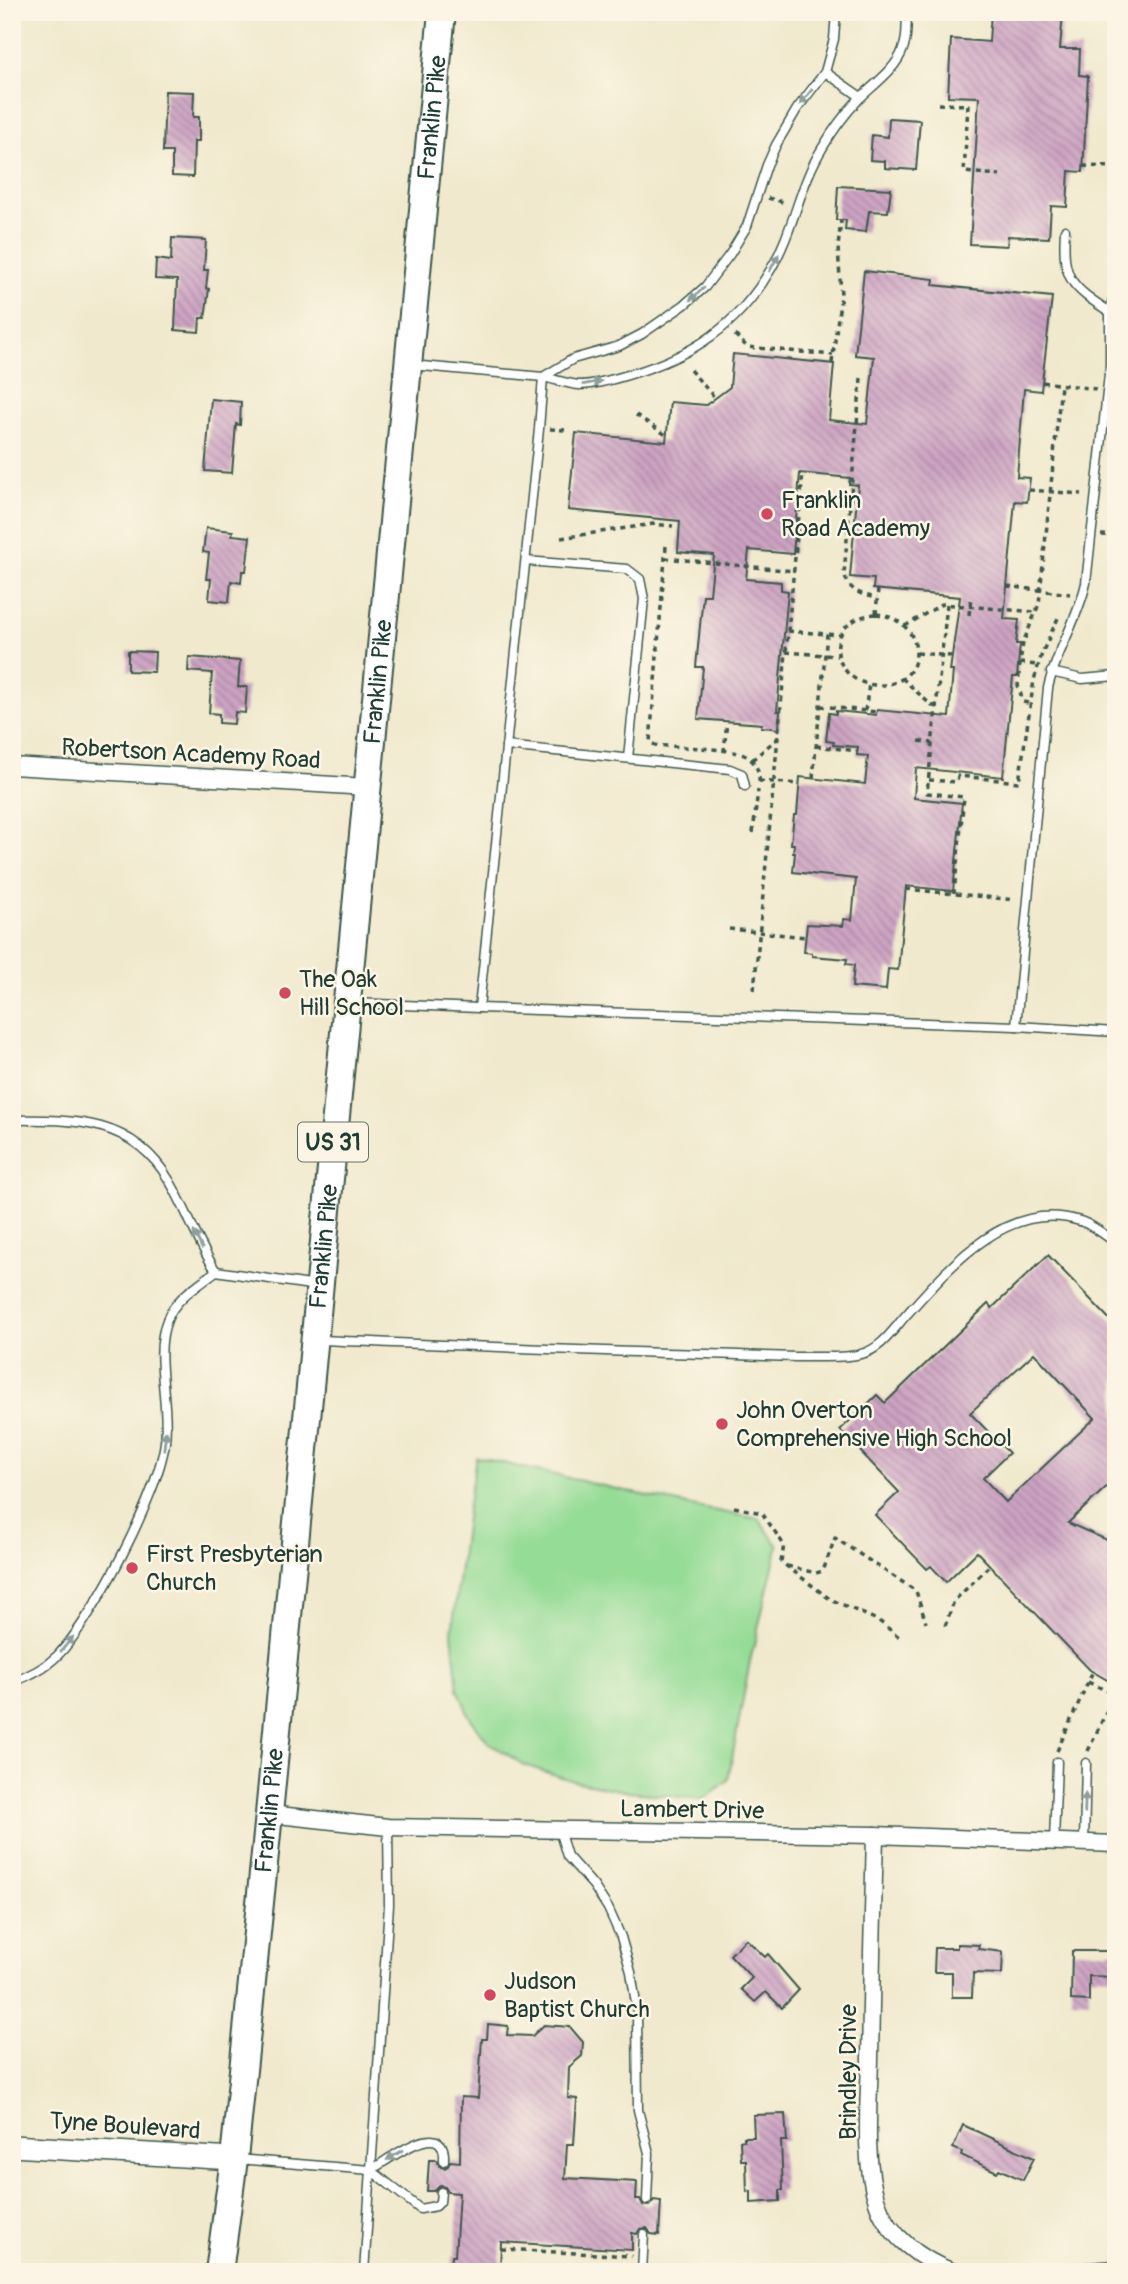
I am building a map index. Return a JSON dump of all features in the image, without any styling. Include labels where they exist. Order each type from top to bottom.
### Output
[{"type":"main road","name":"Franklin Pike","points":[[219,2272],[234,2159],[269,1814],[442,12]]},
{"type":"street","name":"Robertson Academy Road","points":[[12,766],[367,787]]},
{"type":"street","name":"Lambert Drive","points":[[269,1814],[388,1827],[875,1835],[1116,1844]]},
{"type":"street","name":"Brindley Drive","points":[[875,1835],[868,2115],[871,2174],[877,2203],[896,2234],[924,2259],[953,2272]]},
{"type":"street","name":"Tyne Boulevard","points":[[12,2146],[234,2159]]},
{"type":"street","points":[[1078,2272],[1116,2269]]},
{"type":"lane","points":[[542,377],[573,359],[607,350],[642,334],[705,287],[747,226],[776,145],[797,109],[825,72],[834,38],[836,12]]},
{"type":"lane","points":[[408,365],[542,377],[579,385],[619,378],[663,365],[701,345],[726,325],[750,299],[771,270],[812,166],[840,121],[902,53],[907,12]]},
{"type":"lane","points":[[825,72],[861,97]]},
{"type":"lane","points":[[1065,230],[1063,253],[1071,282],[1083,294],[1110,312]]},
{"type":"lane","points":[[1016,1026],[1045,709],[1051,672],[1084,595],[1089,568],[1110,365],[1110,312],[1116,286]]},
{"type":"lane","points":[[479,1008],[526,561],[542,377]]},
{"type":"lane","points":[[526,561],[627,569],[640,579],[645,598],[628,758]]},
{"type":"lane","points":[[1051,672],[1082,679],[1116,676]]},
{"type":"lane","points":[[506,746],[730,769],[742,774],[745,786]]},
{"type":"lane","points":[[346,1003],[1016,1026],[1116,1032]]},
{"type":"lane","points":[[12,1120],[71,1120],[89,1123],[103,1126],[133,1141],[160,1167],[170,1181],[198,1241],[216,1271]]},
{"type":"lane","points":[[313,1340],[733,1355],[860,1355],[882,1343],[954,1263],[1006,1227],[1036,1217],[1064,1218],[1091,1226],[1116,1243]]},
{"type":"lane","points":[[12,1682],[48,1664],[72,1639],[103,1588],[139,1519],[155,1482],[165,1445],[162,1341],[167,1320],[177,1302],[216,1271],[319,1286]]},
{"type":"lane","points":[[1054,1842],[1056,1762]]},
{"type":"lane","points":[[1084,1843],[1086,1763]]},
{"type":"lane","points":[[364,2272],[388,1914],[388,1827]]},
{"type":"lane","points":[[559,1830],[567,1856],[593,1885],[608,1908],[621,1937],[631,1972],[637,2010],[638,2110],[649,2153],[647,2200]]},
{"type":"lane","points":[[234,2159],[371,2170],[419,2141],[427,2139],[440,2144],[444,2161]]},
{"type":"lane","points":[[371,2170],[420,2209],[436,2206],[440,2202],[441,2192]]},
{"type":"lane","points":[[642,2272],[645,2234]]},
{"type":"path","points":[[938,103],[968,105],[964,172],[1000,176]]},
{"type":"path","points":[[1083,166],[1116,167]]},
{"type":"path","points":[[768,198],[786,203]]},
{"type":"path","points":[[832,363],[841,295],[838,247],[841,220]]},
{"type":"path","points":[[735,335],[747,347],[833,355]]},
{"type":"path","points":[[690,370],[715,398]]},
{"type":"path","points":[[861,378],[844,574],[848,584],[856,592],[877,598]]},
{"type":"path","points":[[1042,382],[1107,390]]},
{"type":"path","points":[[1028,703],[1023,702],[1018,685],[1020,663],[1023,643],[1040,590],[1061,385]]},
{"type":"path","points":[[636,415],[669,437]]},
{"type":"path","points":[[754,990],[803,473]]},
{"type":"path","points":[[1029,490],[1096,495]]},
{"type":"path","points":[[561,538],[653,524],[673,526]]},
{"type":"path","points":[[666,546],[649,740],[655,745],[741,754],[752,760],[759,773],[753,833]]},
{"type":"path","points":[[665,558],[794,571]]},
{"type":"path","points":[[1007,586],[1084,595]]},
{"type":"path","points":[[876,614],[878,589]]},
{"type":"path","points":[[1066,602],[1068,593]]},
{"type":"path","points":[[969,615],[971,598]]},
{"type":"path","points":[[905,626],[942,604],[1035,612]]},
{"type":"path","points":[[947,604],[927,793],[964,797],[954,893]]},
{"type":"path","points":[[929,780],[957,782],[958,776],[1020,782],[1026,722],[1037,665],[1063,609]]},
{"type":"path","points":[[876,614],[895,618],[905,626],[914,638],[916,653],[913,665],[902,678],[888,684],[869,684],[848,674],[837,656],[840,635],[854,620],[876,614]]},
{"type":"path","points":[[788,631],[840,635]]},
{"type":"path","points":[[813,778],[827,634]]},
{"type":"path","points":[[786,652],[837,656]]},
{"type":"path","points":[[916,653],[951,656]]},
{"type":"path","points":[[1020,663],[1037,665]]},
{"type":"path","points":[[902,678],[932,706],[936,706]]},
{"type":"path","points":[[865,711],[869,684]]},
{"type":"path","points":[[820,706],[877,712]]},
{"type":"path","points":[[724,752],[727,721]]},
{"type":"path","points":[[752,760],[779,737]]},
{"type":"path","points":[[919,741],[932,743]]},
{"type":"path","points":[[816,746],[858,751]]},
{"type":"path","points":[[759,780],[799,784]]},
{"type":"path","points":[[938,795],[938,800]]},
{"type":"path","points":[[906,889],[1027,901]]},
{"type":"path","points":[[729,929],[806,937]]},
{"type":"path","points":[[734,1507],[762,1513],[784,1545],[781,1562],[785,1566],[831,1599],[879,1621],[899,1637]]},
{"type":"path","points":[[785,1566],[816,1573],[823,1571],[835,1538],[916,1591],[926,1623]]},
{"type":"path","points":[[945,1626],[954,1601],[990,1565]]},
{"type":"path","points":[[1057,1751],[1093,1671]]},
{"type":"path","points":[[1088,1682],[1115,1692],[1088,1751]]},
{"type":"path","points":[[502,2249],[643,2257]]},
{"type":"green space","points":[[476,1457],[759,1519],[778,1546],[750,1661],[728,1780],[704,1799],[629,1792],[574,1781],[524,1765],[488,1742],[469,1716],[458,1689],[452,1632]]},
{"type":"building","points":[[991,12],[1063,12],[1060,49],[1080,49],[1079,75],[1088,76],[1083,172],[1069,171],[1067,207],[1051,206],[1049,238],[1008,236],[1007,246],[970,244],[979,97],[948,96],[951,39],[989,42]]},
{"type":"building","points":[[165,91],[194,92],[193,117],[199,117],[199,141],[194,141],[193,177],[172,176],[172,152],[163,152]]},
{"type":"building","points":[[889,118],[920,120],[916,170],[885,168],[885,161],[870,160],[872,135],[888,137]]},
{"type":"building","points":[[838,186],[891,189],[888,212],[869,211],[866,232],[845,230],[846,220],[836,220]]},
{"type":"building","points":[[172,238],[206,240],[204,270],[208,270],[206,288],[209,289],[205,318],[200,318],[199,332],[175,330],[177,280],[155,279],[156,259],[171,261]]},
{"type":"building","name":"Franklin Road Academy","points":[[864,271],[934,279],[933,285],[1052,297],[1041,391],[1024,389],[1017,477],[1030,478],[1027,502],[1015,501],[1004,619],[1019,620],[1016,644],[1020,644],[1017,677],[1013,677],[1003,777],[916,768],[914,798],[962,803],[953,891],[906,886],[898,970],[888,969],[886,990],[852,987],[854,965],[846,964],[847,959],[812,956],[812,953],[804,952],[807,924],[843,926],[844,919],[852,920],[856,879],[793,872],[795,853],[794,844],[791,844],[800,777],[865,784],[868,756],[857,755],[858,747],[833,745],[834,742],[826,741],[829,713],[836,714],[836,711],[876,715],[877,710],[949,717],[953,671],[950,671],[960,597],[873,589],[874,579],[850,577],[858,485],[849,484],[850,478],[800,473],[793,554],[749,550],[746,579],[781,582],[781,590],[788,591],[777,711],[780,711],[779,729],[761,727],[762,724],[698,719],[703,667],[696,667],[703,595],[710,595],[714,555],[678,552],[680,521],[568,510],[576,433],[666,442],[670,402],[706,405],[730,387],[733,354],[834,364],[829,420],[867,424],[874,357],[855,355]]},
{"type":"building","points":[[211,399],[241,402],[240,425],[236,424],[232,473],[205,471]]},
{"type":"building","points":[[206,528],[233,531],[232,535],[250,537],[246,571],[242,571],[241,583],[231,581],[229,602],[209,600],[211,579],[206,579],[209,553],[203,552]]},
{"type":"building","points":[[128,651],[155,652],[154,672],[128,671]]},
{"type":"building","points":[[189,657],[240,661],[238,687],[247,687],[245,713],[235,712],[234,724],[219,723],[219,714],[209,713],[212,673],[188,671]]},
{"type":"building","points":[[1048,1255],[1116,1326],[1116,1478],[1068,1523],[1116,1544],[1116,1685],[1090,1670],[977,1552],[946,1582],[931,1566],[927,1569],[875,1515],[899,1492],[840,1430],[877,1395],[885,1403],[988,1304],[992,1308]],"holes":[[[1034,1353],[1095,1418],[1006,1502],[983,1478],[1009,1453],[970,1413]]]},
{"type":"building","points":[[746,1939],[765,1957],[768,1954],[799,1990],[782,2008],[766,1992],[755,2002],[741,1989],[752,1978],[730,1955]]},
{"type":"building","points":[[957,1944],[979,1945],[978,1949],[1003,1952],[1002,1974],[973,1973],[972,1997],[952,1997],[952,1972],[934,1972],[935,1948],[957,1948]]},
{"type":"building","points":[[1072,1951],[1116,1951],[1116,1977],[1089,1976],[1089,2001],[1071,2000]]},
{"type":"building","points":[[488,2024],[508,2026],[507,2035],[532,2036],[544,2025],[570,2027],[583,2042],[582,2056],[569,2067],[568,2098],[577,2099],[574,2144],[567,2144],[565,2178],[637,2182],[636,2199],[640,2199],[643,2205],[649,2206],[654,2200],[661,2201],[659,2235],[651,2234],[647,2228],[640,2229],[637,2234],[632,2233],[632,2250],[501,2242],[500,2272],[451,2272],[452,2256],[455,2256],[459,2193],[448,2192],[441,2185],[434,2191],[427,2191],[429,2160],[437,2160],[444,2168],[450,2161],[460,2162],[461,2097],[478,2098],[482,2039],[487,2039]]},
{"type":"building","points":[[785,2114],[787,2141],[781,2141],[783,2190],[780,2190],[780,2201],[751,2203],[751,2191],[747,2192],[746,2160],[741,2160],[740,2141],[744,2140],[744,2137],[754,2137],[753,2115]]},
{"type":"building","points":[[963,2125],[1034,2158],[1023,2180],[999,2169],[997,2172],[961,2155],[962,2152],[953,2148]]},
{"type":"place","name":"Franklin Road Academy","points":[[767,514]]},
{"type":"place","name":"The Oak Hill School","points":[[285,993]]},
{"type":"place","name":"John Overton Comprehensive High School","points":[[722,1424]]},
{"type":"place","name":"First Presbyterian Church","points":[[132,1568]]},
{"type":"place","name":"Judson Baptist Church","points":[[490,1995]]}]
